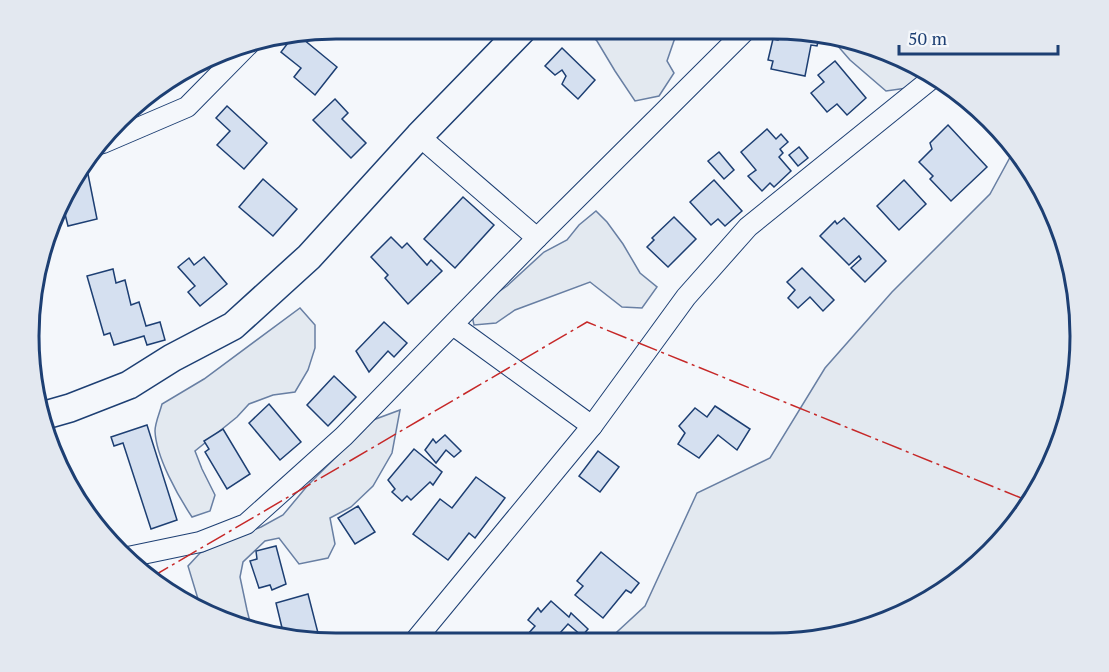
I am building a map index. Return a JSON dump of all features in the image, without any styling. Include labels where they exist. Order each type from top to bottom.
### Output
[{"type":"street","points":[[49,414],[129,385],[172,358],[233,326],[309,257],[419,136],[514,39]]},
{"type":"street","points":[[136,555],[200,542],[246,524],[344,436],[537,238],[737,39]]},
{"type":"street","points":[[115,138],[188,107],[238,56]]},
{"type":"street","points":[[422,633],[592,426],[686,297],[748,227],[927,82]]},
{"type":"street","points":[[419,136],[537,238]]},
{"type":"street","points":[[453,325],[592,426]]},
{"type":"shaded area","points":[[595,39],[675,39],[667,61],[674,73],[659,96],[635,101]]},
{"type":"shaded area","points":[[838,47],[887,62],[920,78],[907,88],[886,91],[850,60]]},
{"type":"shaded area","points":[[1010,157],[1039,205],[1054,241],[1064,278],[1069,317],[1069,355],[1060,413],[1039,467],[1009,517],[983,546],[938,583],[887,610],[850,623],[812,630],[773,633],[616,633],[645,606],[697,493],[770,458],[825,368],[892,292],[990,194]]},
{"type":"shaded area","points":[[596,211],[623,244],[640,273],[657,287],[642,308],[622,307],[590,282],[515,310],[496,323],[474,325],[471,311],[507,286],[544,252],[567,240],[579,225]]},
{"type":"shaded area","points":[[300,308],[315,325],[315,348],[308,370],[295,392],[273,395],[249,404],[237,417],[195,451],[215,495],[210,511],[192,517],[163,464],[156,441],[155,431],[162,404],[204,379]]},
{"type":"shaded area","points":[[400,410],[392,453],[373,486],[351,507],[330,518],[335,544],[328,558],[299,564],[279,538],[265,541],[243,562],[240,577],[249,620],[198,598],[188,566],[200,553],[283,515],[365,423]]},
{"type":"building","points":[[773,39],[818,43],[817,46],[811,45],[805,76],[771,69],[773,61],[768,60]]},
{"type":"building","points":[[305,41],[337,67],[315,95],[294,77],[301,68],[281,52],[288,44]]},
{"type":"building","points":[[562,48],[595,80],[578,99],[562,84],[566,76],[562,70],[555,75],[545,66]]},
{"type":"building","points":[[835,61],[866,98],[847,115],[837,104],[827,112],[811,93],[824,82],[818,75]]},
{"type":"building","points":[[335,99],[348,113],[342,119],[366,143],[351,158],[313,120]]},
{"type":"building","points":[[227,106],[267,143],[244,169],[217,145],[230,131],[216,118]]},
{"type":"building","points":[[948,125],[987,167],[951,201],[930,179],[933,176],[919,162],[932,149],[930,143]]},
{"type":"building","points":[[767,129],[776,139],[781,134],[788,142],[780,149],[783,153],[779,157],[791,171],[774,187],[770,183],[762,191],[748,176],[756,170],[741,152]]},
{"type":"building","points":[[799,147],[808,158],[798,166],[789,155]]},
{"type":"building","points":[[719,152],[734,170],[724,179],[708,161]]},
{"type":"building","points":[[88,173],[97,219],[68,226],[65,215]]},
{"type":"building","points":[[263,179],[297,209],[273,236],[239,207]]},
{"type":"building","points":[[714,180],[742,211],[725,226],[718,219],[711,225],[690,202]]},
{"type":"building","points":[[904,180],[926,204],[899,230],[877,206]]},
{"type":"building","points":[[463,197],[494,225],[455,268],[424,239]]},
{"type":"building","points":[[674,217],[696,239],[668,267],[647,247],[654,240],[652,238]]},
{"type":"building","points":[[844,218],[886,261],[865,282],[851,268],[861,259],[859,256],[849,265],[820,236],[835,221],[837,224]]},
{"type":"building","points":[[391,237],[402,248],[407,243],[427,265],[431,260],[442,271],[408,304],[385,278],[388,275],[371,257]]},
{"type":"building","points":[[204,257],[227,284],[200,306],[188,292],[195,286],[178,267],[189,258],[194,265]]},
{"type":"building","points":[[802,268],[834,300],[823,311],[810,297],[798,308],[788,298],[795,290],[787,282]]},
{"type":"building","points":[[113,269],[116,283],[125,280],[131,305],[139,302],[146,326],[160,322],[165,340],[147,345],[144,336],[114,345],[110,333],[104,335],[87,276]]},
{"type":"building","points":[[384,322],[407,343],[394,357],[388,351],[369,372],[356,351]]},
{"type":"building","points":[[334,376],[356,397],[328,426],[307,405]]},
{"type":"building","points":[[269,404],[301,442],[280,460],[249,423]]},
{"type":"building","points":[[715,406],[750,429],[737,450],[718,435],[699,458],[678,444],[685,433],[679,426],[695,408],[707,417]]},
{"type":"building","points":[[147,425],[177,520],[151,529],[123,443],[114,446],[111,437]]},
{"type":"building","points":[[223,429],[250,474],[227,489],[205,452],[209,449],[204,441]]},
{"type":"building","points":[[445,435],[461,451],[454,457],[446,450],[436,463],[425,450],[433,439],[436,443]]},
{"type":"building","points":[[414,449],[442,472],[433,485],[430,482],[411,500],[407,496],[402,501],[392,492],[395,489],[388,480]]},
{"type":"building","points":[[598,451],[619,467],[600,492],[579,476]]},
{"type":"building","points":[[476,477],[505,498],[475,538],[469,533],[448,560],[413,534],[440,499],[452,508]]},
{"type":"building","points":[[358,506],[375,532],[355,544],[338,518]]},
{"type":"building","points":[[276,546],[286,584],[272,590],[270,585],[259,588],[250,561],[257,559],[256,551]]},
{"type":"building","points":[[601,552],[639,583],[631,593],[626,590],[603,618],[575,595],[583,586],[577,581]]},
{"type":"building","points":[[308,594],[318,632],[282,628],[276,603]]},
{"type":"building","points":[[551,601],[569,617],[571,613],[588,629],[585,633],[578,633],[568,624],[560,633],[529,633],[535,626],[528,620],[538,608],[541,612]]},
{"type":"power","points":[[157,574],[587,322],[1022,498]]}]
